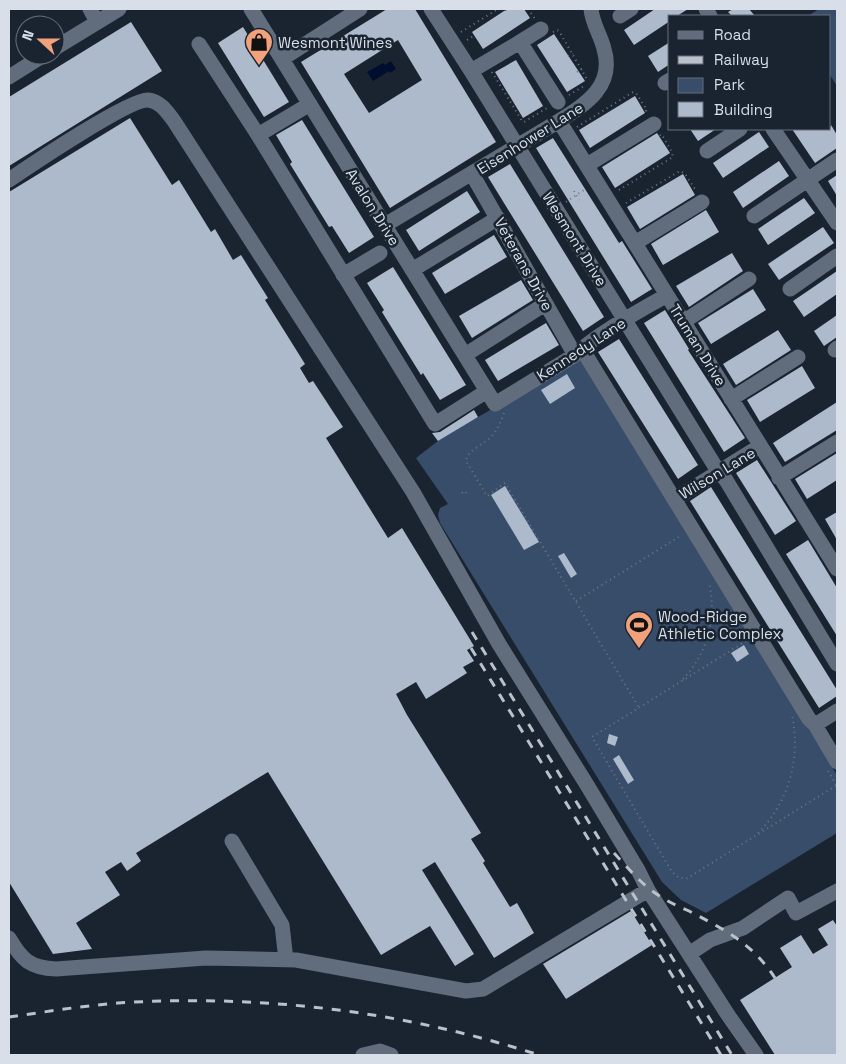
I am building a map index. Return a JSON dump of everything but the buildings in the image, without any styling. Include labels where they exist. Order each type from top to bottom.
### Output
[{"type":"street","points":[[90,9],[97,22]]},
{"type":"street","points":[[65,42],[119,9]]},
{"type":"street","name":"Avalon Drive","points":[[251,9],[464,355],[487,391],[501,407]]},
{"type":"street","points":[[282,58],[360,9]]},
{"type":"street","name":"Wesmont Drive","points":[[431,9],[718,471],[726,480],[837,664]]},
{"type":"street","name":"Eisenhower Lane","points":[[385,225],[559,121],[597,93],[605,74],[606,64],[605,51],[591,9]]},
{"type":"street","points":[[471,71],[520,42],[546,31]]},
{"type":"street","points":[[520,42],[558,102]]},
{"type":"street","points":[[199,44],[258,135],[435,424],[487,391]]},
{"type":"street","points":[[9,77],[28,65]]},
{"type":"street","points":[[9,180],[134,103],[149,100],[155,101],[164,108],[413,492],[499,644],[587,785],[648,890],[688,954],[756,1055]]},
{"type":"street","points":[[258,135],[310,104]]},
{"type":"street","name":"Truman Drive","points":[[559,121],[779,478],[835,559]]},
{"type":"street","points":[[587,165],[653,124]]},
{"type":"street","points":[[707,151],[738,130]]},
{"type":"street","points":[[774,130],[837,223]]},
{"type":"street","points":[[754,216],[837,160]]},
{"type":"street","name":"Veterans Drive","points":[[472,174],[545,304],[674,499],[809,719],[815,725],[832,765]]},
{"type":"street","points":[[635,244],[702,202]]},
{"type":"street","points":[[412,270],[498,218]]},
{"type":"street","points":[[343,275],[380,253]]},
{"type":"street","points":[[790,289],[837,256]]},
{"type":"street","points":[[684,322],[749,279]]},
{"type":"street","name":"Kennedy Lane","points":[[501,407],[578,352],[666,294]]},
{"type":"street","points":[[464,355],[545,304]]},
{"type":"street","points":[[732,399],[798,357]]},
{"type":"street","points":[[779,478],[837,442]]},
{"type":"street","name":"Wilson Lane","points":[[674,499],[760,446]]},
{"type":"street","points":[[815,725],[837,711]]},
{"type":"street","points":[[232,841],[282,925],[286,960]]},
{"type":"street","points":[[9,938],[18,955],[26,962],[45,969],[206,958],[296,960],[466,991],[483,989],[648,890]]},
{"type":"street","points":[[688,954],[710,940],[743,928],[788,898],[796,913],[837,891]]},
{"type":"street","points":[[363,1055],[380,1052],[391,1055]]},
{"type":"path","points":[[461,32],[499,9],[502,12]]},
{"type":"path","points":[[491,13],[494,18]]},
{"type":"path","points":[[483,18],[486,22]]},
{"type":"path","points":[[497,68],[492,74],[523,122],[588,82],[588,78],[558,30],[546,31]]},
{"type":"path","points":[[564,48],[568,46]]},
{"type":"path","points":[[568,56],[573,54]]},
{"type":"path","points":[[574,64],[578,61]]},
{"type":"path","points":[[578,72],[582,69]]},
{"type":"path","points":[[573,129],[633,92],[636,94],[656,132],[658,131],[672,152],[672,157],[619,190]]},
{"type":"path","points":[[626,202],[680,171],[686,174],[695,189],[693,190],[702,202]]},
{"type":"path","points":[[564,203],[584,190]]},
{"type":"path","points":[[574,191],[579,200]]},
{"type":"path","points":[[501,407],[496,430],[487,441],[467,455],[466,461],[487,496],[505,483],[639,708]]},
{"type":"path","points":[[462,493],[465,491],[468,496]]},
{"type":"path","points":[[576,601],[684,534],[682,530]]},
{"type":"path","points":[[680,682],[694,667],[708,638],[712,605],[708,578]]},
{"type":"path","points":[[748,639],[592,737],[674,875],[678,878],[686,879],[837,786],[832,765]]},
{"type":"path","points":[[755,836],[775,812],[788,784],[792,772],[795,747],[791,710],[796,718]]},
{"type":"green space","points":[[819,9],[837,9],[837,86],[831,77],[831,15],[810,15]]},
{"type":"green space","name":"Wood-Ridge Athletic Complex","points":[[579,360],[583,363],[837,775],[837,833],[706,913],[681,900],[662,882],[440,523],[438,515],[440,508],[448,504],[416,458],[438,441]]},
{"type":"shaded area","points":[[391,61],[396,69],[373,81],[367,72],[383,63],[385,65]]},
{"type":"railway","points":[[472,632],[732,1055]]},
{"type":"railway","points":[[471,648],[721,1055]]},
{"type":"railway","points":[[614,853],[652,891],[737,938],[757,955],[775,978]]},
{"type":"railway","points":[[9,1017],[118,1003],[225,1001],[278,1004],[331,1009],[436,1027],[539,1055]]},
{"type":"place","name":"Wesmont Wines","points":[[259,66]]},
{"type":"place","name":"Wood-Ridge Athletic Complex","points":[[639,649]]}]
